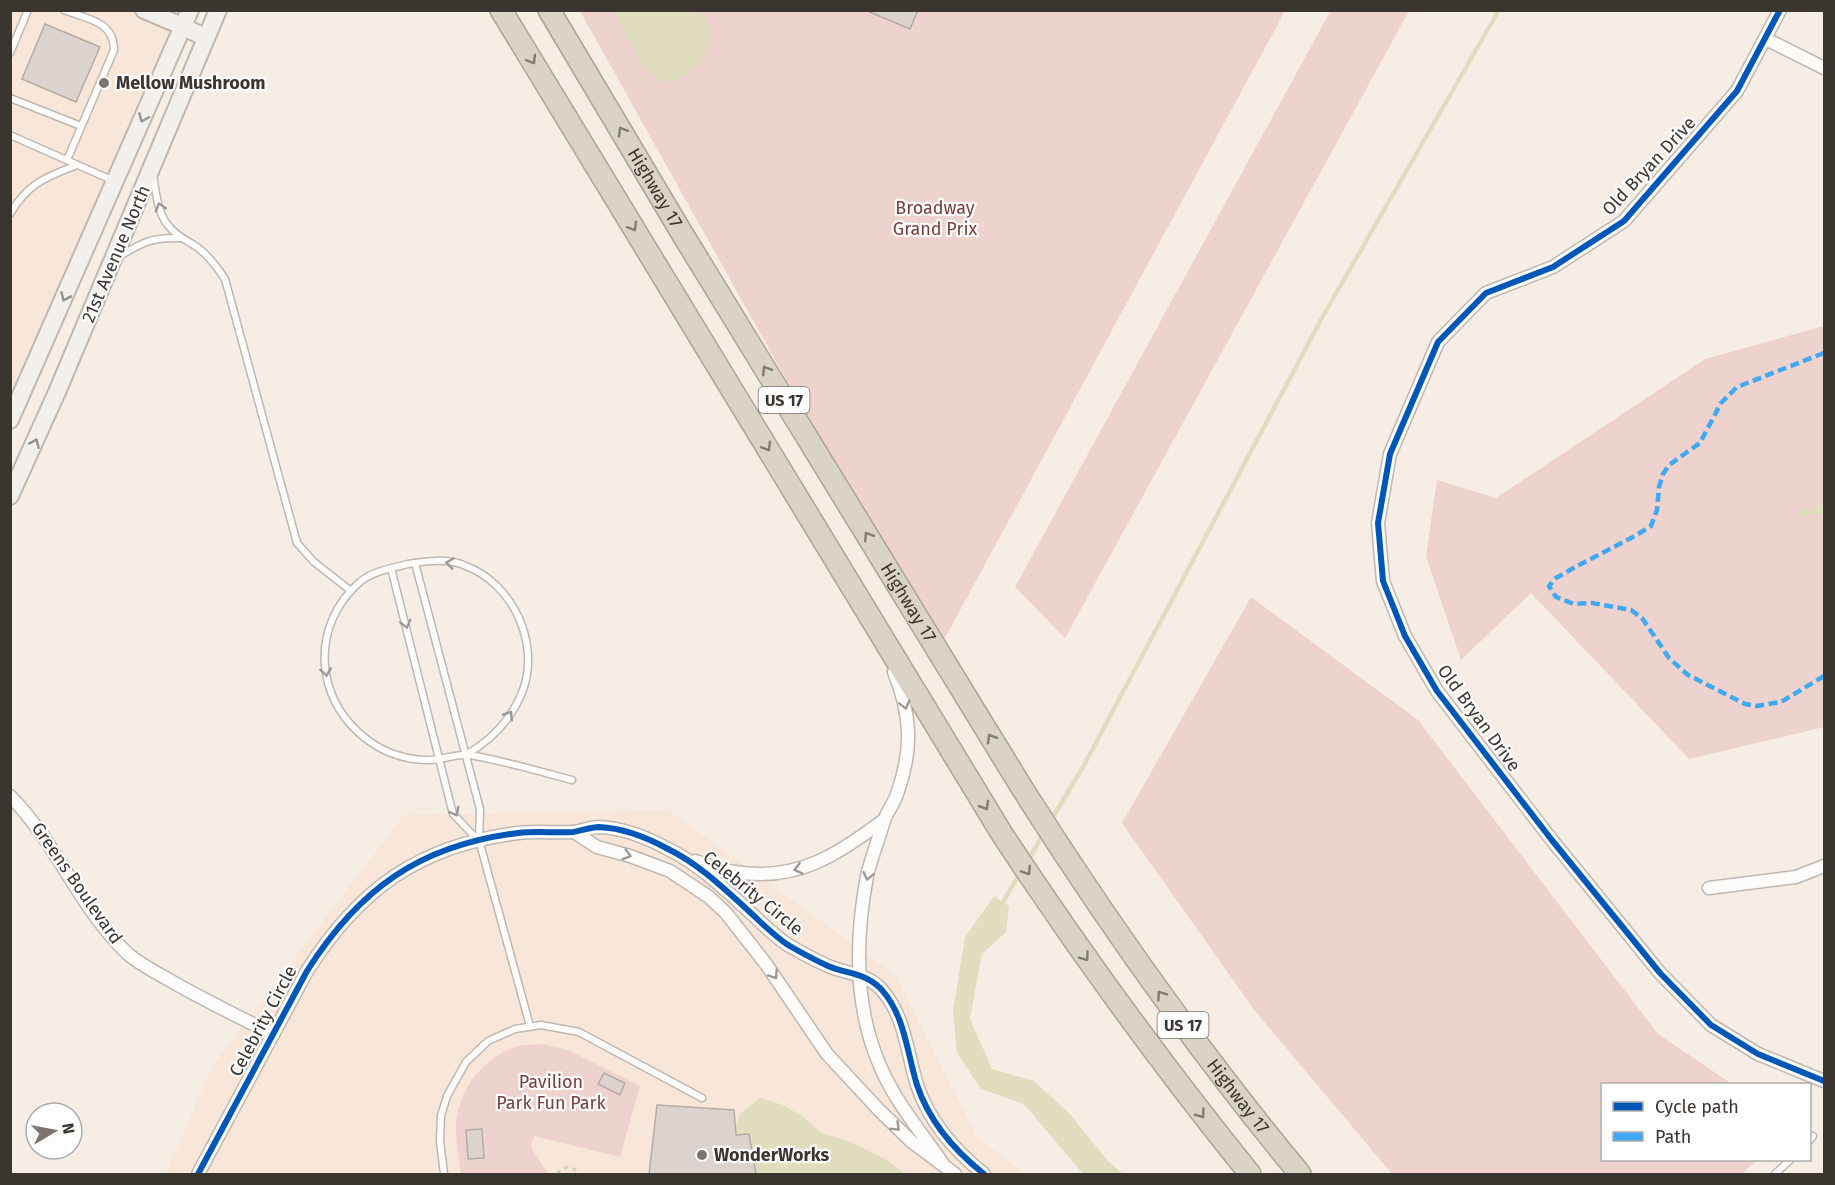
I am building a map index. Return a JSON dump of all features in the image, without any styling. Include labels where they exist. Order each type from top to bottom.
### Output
[{"type":"highway","name":"US 17","points":[[501,10],[1002,834],[1052,909],[1192,1102],[1250,1174]]},
{"type":"highway","name":"Highway 17","points":[[549,10],[683,235],[1074,869],[1183,1025],[1300,1174]]},
{"type":"main road","points":[[144,10],[186,18],[206,38]]},
{"type":"main road","name":"21st Avenue North","points":[[10,496],[57,393],[218,10]]},
{"type":"main road","name":"21st Avenue North","points":[[10,420],[186,18]]},
{"type":"street","name":"Old Bryan Drive","points":[[1780,10],[1737,90],[1624,221],[1553,267],[1486,293],[1438,342],[1390,454],[1378,523],[1383,581],[1405,636],[1437,691],[1551,839],[1660,973],[1711,1025],[1758,1054],[1824,1082]]},
{"type":"street","points":[[1766,39],[1824,68]]},
{"type":"street","points":[[878,630],[901,688],[909,719],[907,761],[898,793],[884,819],[868,874],[859,929],[860,994],[865,1020],[881,1069],[892,1091],[943,1164]]},
{"type":"street","name":"Greens Boulevard","points":[[10,796],[25,811],[91,908],[129,955],[206,1001],[273,1034]]},
{"type":"street","points":[[688,860],[734,872],[781,873],[812,865],[842,850],[884,819]]},
{"type":"street","name":"Celebrity Circle","points":[[198,1174],[307,971],[326,941],[357,906],[381,885],[410,866],[441,852],[479,840],[519,833],[574,832],[598,827],[651,840],[688,860],[788,945],[829,966],[870,979],[882,989],[900,1021],[924,1104],[944,1136],[984,1174]]},
{"type":"street","name":"Celebrity Circle","points":[[574,832],[597,847],[630,856],[670,872],[709,897],[726,913],[766,964],[827,1054],[912,1142],[955,1174]]},
{"type":"street","points":[[1709,888],[1796,877],[1824,866]]},
{"type":"lane","points":[[10,53],[28,10]]},
{"type":"lane","points":[[64,10],[104,26],[111,32],[114,39],[114,50],[67,160]]},
{"type":"lane","points":[[10,98],[81,126]]},
{"type":"lane","points":[[10,135],[115,182]]},
{"type":"lane","points":[[10,214],[33,185],[77,165]]},
{"type":"lane","points":[[152,169],[160,209],[167,224],[215,264],[225,279],[297,543],[314,562],[351,591]]},
{"type":"lane","points":[[113,260],[138,245],[158,238],[182,238]]},
{"type":"lane","points":[[434,561],[466,566],[478,572],[503,593],[513,605],[520,620],[527,654],[527,671],[523,689],[504,723],[484,744],[467,754],[440,760],[423,760],[406,757],[376,746],[363,737],[339,710],[326,678],[326,645],[333,616],[351,591],[362,581],[374,573],[392,568],[434,561]]},
{"type":"lane","points":[[415,563],[480,809],[479,840],[530,1026]]},
{"type":"lane","points":[[392,568],[453,814],[479,840]]},
{"type":"lane","points":[[467,754],[572,780]]},
{"type":"lane","points":[[444,1174],[440,1140],[441,1116],[447,1096],[466,1062],[488,1041],[530,1026],[553,1026],[579,1032],[702,1098]]},
{"type":"lane","points":[[1776,1174],[1789,1161]]},
{"type":"path","points":[[557,1174],[567,1167],[575,1169],[579,1174]]},
{"type":"shaded area","points":[[692,10],[705,17],[710,28],[709,42],[703,57],[694,69],[682,78],[668,81],[655,77],[638,56],[614,11]]},
{"type":"shaded area","points":[[11,11],[190,11],[11,420]]},
{"type":"shaded area","points":[[1824,505],[1824,513],[1799,517],[1798,511]]},
{"type":"shaded area","points":[[668,810],[894,974],[978,1138],[1026,1174],[166,1174],[213,1065],[404,815]]},
{"type":"shaded area","points":[[994,896],[1009,906],[1006,932],[982,954],[970,1019],[992,1069],[1034,1081],[1069,1113],[1108,1161],[1123,1174],[1083,1174],[1024,1104],[981,1089],[957,1053],[953,1011],[965,937]]},
{"type":"shaded area","points":[[760,1098],[783,1105],[804,1117],[821,1133],[849,1141],[887,1160],[905,1174],[735,1174],[733,1130],[741,1113]]},
{"type":"green space","points":[[1331,10],[1409,11],[1065,638],[1015,587]]},
{"type":"green space","name":"Broadway Grand Prix","points":[[580,11],[1285,11],[938,651]]},
{"type":"green space","points":[[1824,326],[1824,727],[1689,759],[1531,593],[1461,660],[1426,556],[1437,480],[1496,498],[1705,359]]},
{"type":"green space","points":[[1251,597],[1418,720],[1658,1034],[1731,1083],[1601,1083],[1601,1161],[1756,1161],[1742,1174],[1392,1174],[1255,1011],[1122,823]]},
{"type":"green space","name":"Pavilion Park Fun Park","points":[[542,1044],[568,1050],[640,1086],[620,1157],[534,1136],[531,1147],[548,1174],[461,1174],[457,1146],[457,1115],[461,1101],[474,1077],[484,1066],[506,1051],[519,1046]]},
{"type":"building","points":[[865,10],[918,10],[910,29]]},
{"type":"building","points":[[45,24],[100,47],[76,102],[22,79]]},
{"type":"building","points":[[604,1073],[625,1083],[620,1095],[598,1084]]},
{"type":"building","name":"WonderWorks","points":[[657,1105],[734,1110],[736,1135],[749,1134],[756,1174],[649,1174]]},
{"type":"building","points":[[482,1129],[484,1158],[468,1159],[466,1130]]},
{"type":"waterway","points":[[1051,820],[1083,767],[1323,316],[1499,10]]},
{"type":"waterway","points":[[1027,862],[1044,833]]},
{"type":"waterway","points":[[1001,906],[1021,871]]},
{"type":"marked path","points":[[1824,353],[1737,387],[1721,403],[1700,443],[1669,465],[1663,474],[1659,487],[1657,510],[1651,526],[1556,578],[1549,586],[1556,597],[1574,604],[1592,603],[1631,610],[1642,618],[1669,658],[1688,675],[1745,704],[1757,706],[1781,702],[1824,676]]},
{"type":"cycle path","points":[[1780,10],[1737,91],[1624,221],[1553,267],[1486,293],[1438,342],[1390,454],[1378,523],[1383,581],[1405,636],[1437,691],[1551,839],[1660,973],[1711,1025],[1758,1054],[1824,1081]]},
{"type":"cycle path","points":[[198,1174],[307,971],[327,942],[371,894],[422,860],[451,848],[518,833],[573,832],[599,827],[635,834],[678,854],[715,881],[788,945],[828,966],[863,977],[881,989],[889,999],[900,1022],[917,1085],[928,1111],[953,1145],[984,1174]]},
{"type":"place","name":"Mellow Mushroom","points":[[104,83]]},
{"type":"place","name":"WonderWorks","points":[[702,1155]]}]
